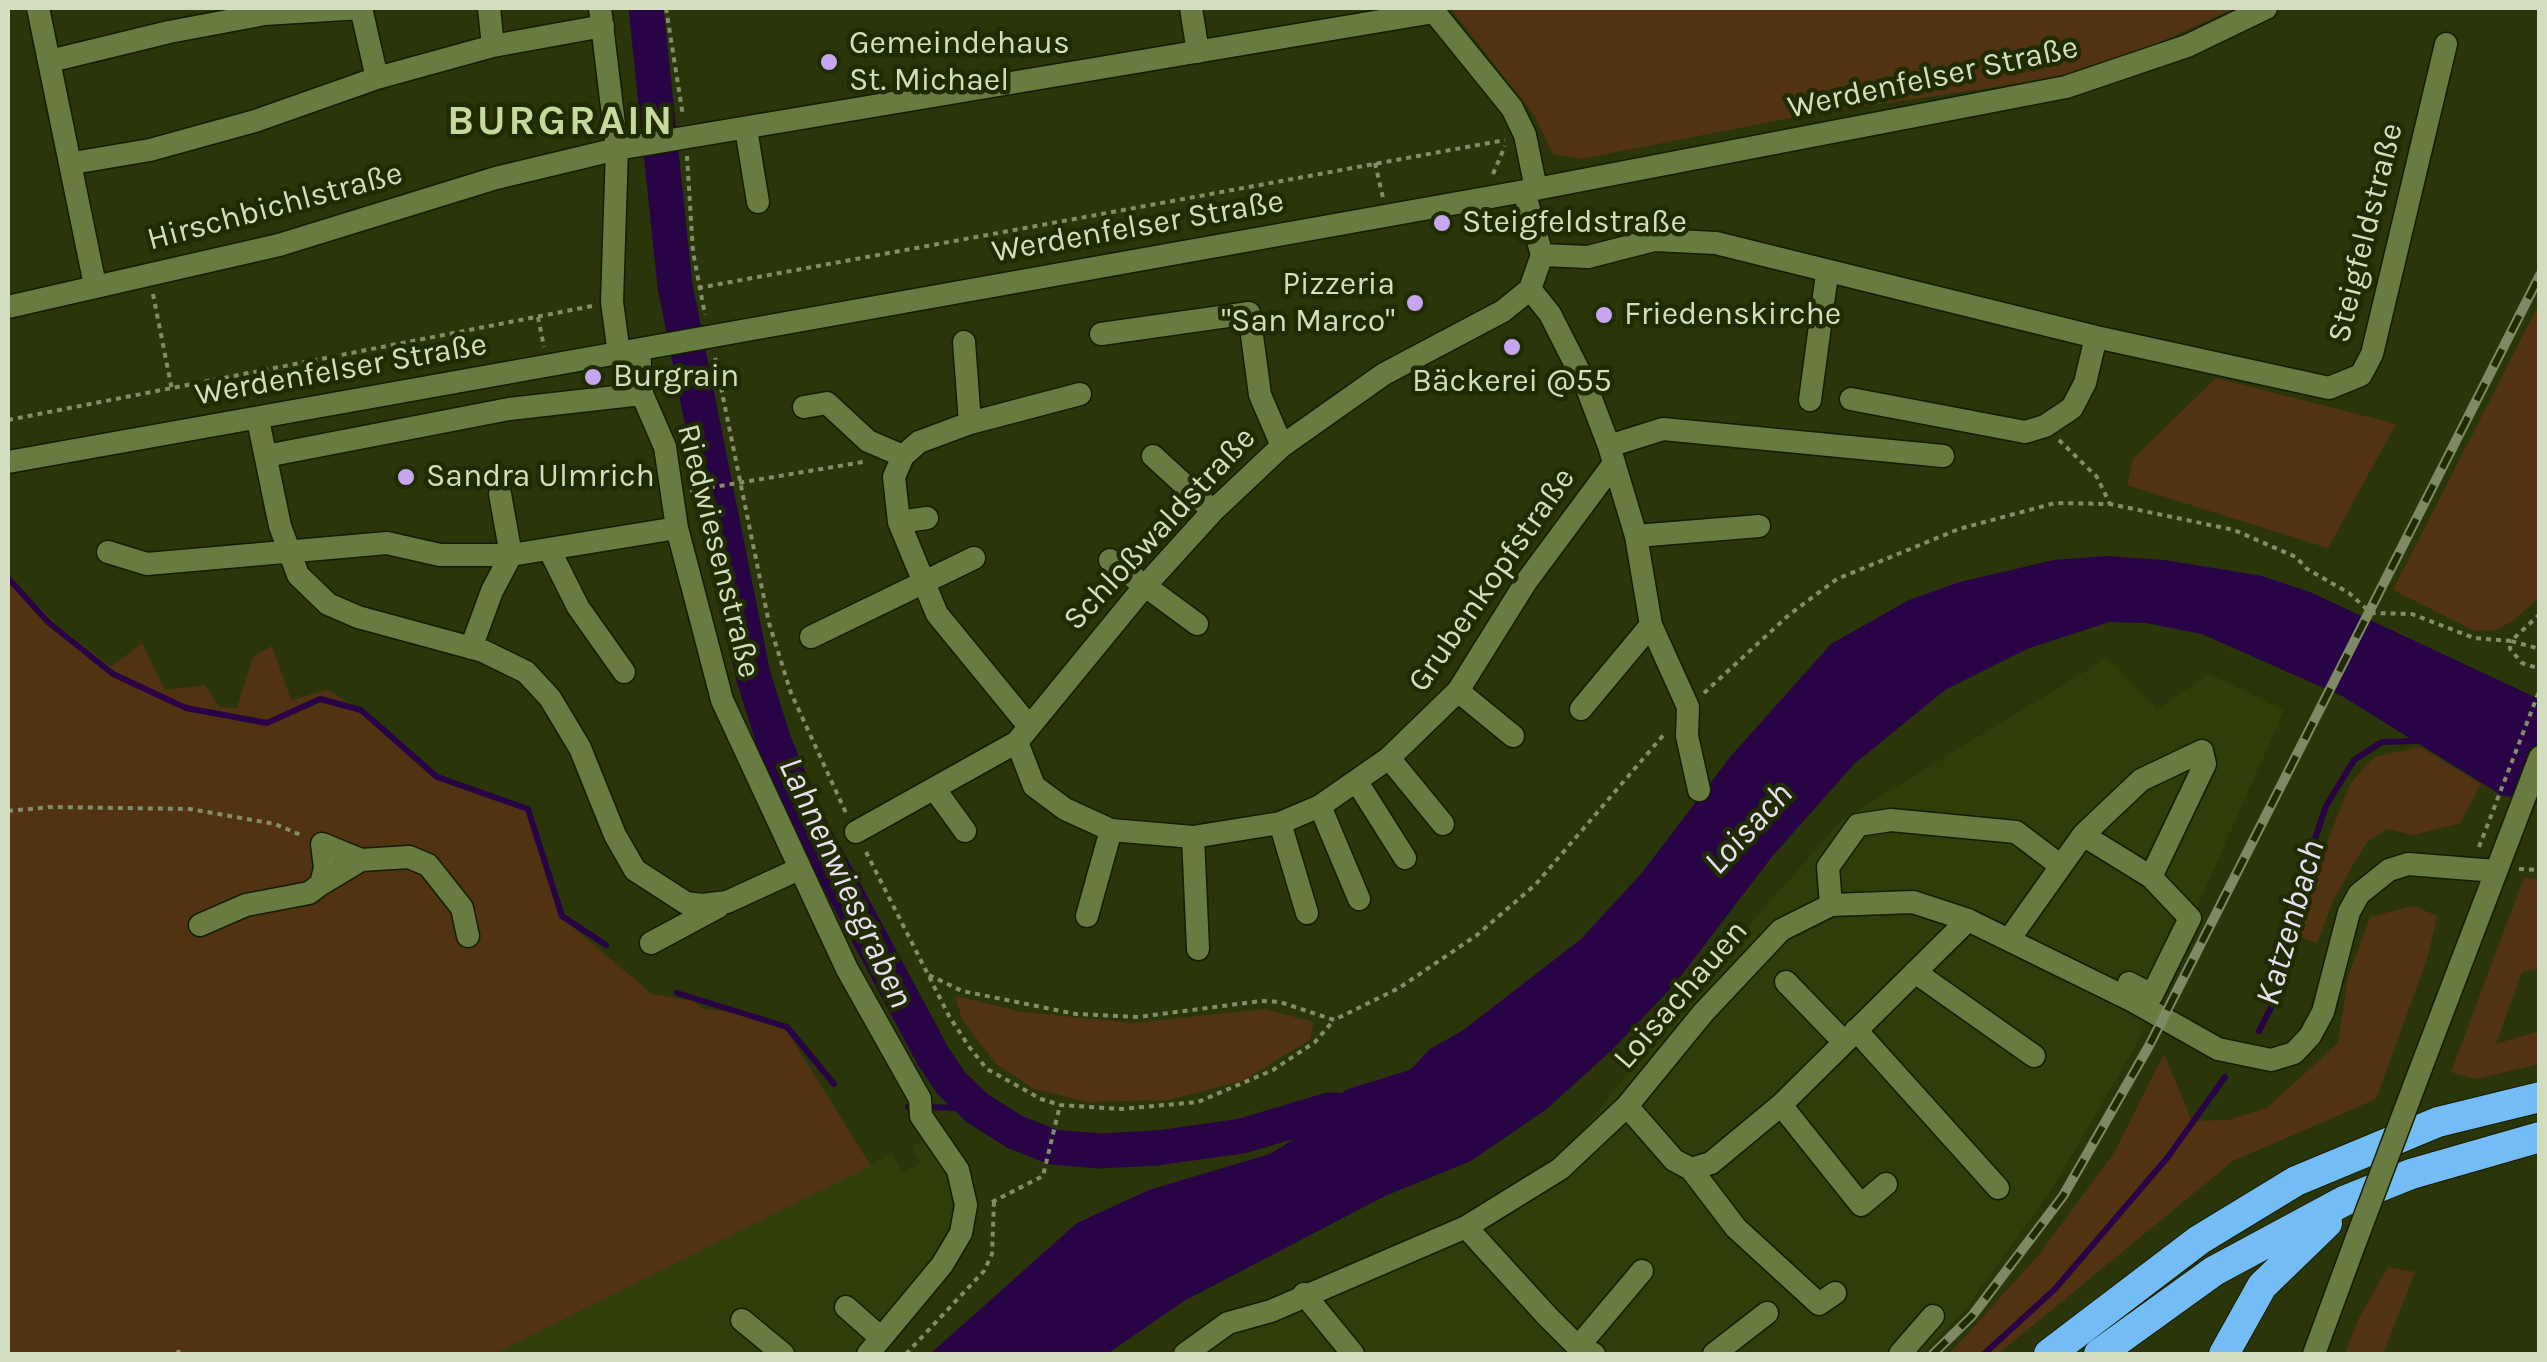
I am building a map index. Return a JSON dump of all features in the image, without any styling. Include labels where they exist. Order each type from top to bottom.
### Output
[{"type":"highway","points":[[2049,1354],[2199,1240],[2296,1181],[2438,1122],[2540,1097]]},
{"type":"highway","points":[[2099,1354],[2214,1272],[2344,1201],[2411,1174],[2540,1137]]},
{"type":"highway","points":[[2224,1354],[2262,1286],[2344,1201]]},
{"type":"street","points":[[38,8],[73,164],[94,285]]},
{"type":"street","points":[[162,8],[169,32]]},
{"type":"street","points":[[50,61],[264,11],[361,8],[378,78]]},
{"type":"street","points":[[489,8],[493,46]]},
{"type":"street","points":[[1190,8],[1198,52]]},
{"type":"street","name":"Werdenfelser Straße","points":[[8,462],[1530,190],[2066,86],[2187,46],[2266,8]]},
{"type":"street","points":[[1432,10],[1512,108],[1524,136],[1542,255],[1530,290]]},
{"type":"street","name":"Hirschbichlstraße","points":[[8,307],[279,245],[496,178],[616,149],[1198,52],[1344,17],[1432,10]]},
{"type":"street","points":[[73,164],[150,150],[254,121],[378,78],[602,17]]},
{"type":"street","name":"Riedwiesenstraße","points":[[602,17],[616,149],[612,302],[642,394],[665,447],[677,528],[722,700],[847,968],[920,1108],[958,1170],[966,1205]]},
{"type":"street","name":"Steigfeldstraße","points":[[1542,255],[1588,257],[1654,240],[1716,244],[2096,337],[2310,387],[2329,388],[2362,375],[2372,354],[2446,44]]},
{"type":"street","points":[[746,129],[758,202]]},
{"type":"street","points":[[1810,400],[1828,274]]},
{"type":"street","name":"Schloßwaldstraße","points":[[856,832],[936,792],[964,763],[1022,733],[1213,511],[1282,446],[1384,374],[1503,311],[1530,290]]},
{"type":"street","name":"Grubenkopfstraße","points":[[1530,290],[1550,314],[1584,383],[1610,456],[1636,536],[1651,625],[1688,707],[1687,736],[1699,790]]},
{"type":"street","points":[[1102,334],[1249,313],[1260,395],[1282,446]]},
{"type":"street","points":[[1851,398],[2008,432],[2044,426],[2072,408],[2085,383],[2096,337]]},
{"type":"street","points":[[964,342],[970,423]]},
{"type":"street","name":"Riedwiesenstraße","points":[[266,456],[509,409],[642,394]]},
{"type":"street","points":[[804,407],[827,403],[868,441],[903,456],[934,425],[970,423],[1080,394]]},
{"type":"street","points":[[258,420],[280,526],[298,575],[328,604],[358,617],[471,648],[526,672],[550,698],[580,748],[615,835],[635,870],[686,903],[728,902]]},
{"type":"street","name":"Grubenkopfstraße","points":[[903,456],[894,477],[900,522],[922,586],[937,614],[1022,733],[1034,786],[1064,809],[1110,830],[1193,836],[1280,824],[1320,806],[1389,758],[1462,686],[1610,456],[1662,429],[1942,456]]},
{"type":"street","points":[[1152,456],[1213,511]]},
{"type":"street","points":[[471,648],[492,591],[512,555],[500,494]]},
{"type":"street","points":[[900,522],[928,518]]},
{"type":"street","points":[[1636,536],[1759,526]]},
{"type":"street","points":[[108,552],[147,564],[386,543],[440,556],[512,555],[677,528]]},
{"type":"street","points":[[550,551],[578,607],[624,672]]},
{"type":"street","points":[[810,637],[974,558]]},
{"type":"street","points":[[1110,560],[1197,624]]},
{"type":"street","points":[[1582,710],[1651,625]]},
{"type":"street","points":[[1462,686],[1511,727]]},
{"type":"street","points":[[2082,835],[2150,877],[2190,918],[2152,995],[2042,941],[2010,938],[2082,835],[2141,780],[2202,752],[2205,764],[2150,877]]},
{"type":"street","points":[[2314,1354],[2421,1068],[2506,870],[2518,814],[2540,757]]},
{"type":"street","points":[[1389,758],[1443,824]]},
{"type":"street","points":[[1357,782],[1406,858]]},
{"type":"street","points":[[936,792],[965,831]]},
{"type":"street","points":[[1320,806],[1359,899]]},
{"type":"street","points":[[1831,904],[1828,867],[1858,825],[1891,820],[2016,832],[2061,866]]},
{"type":"street","points":[[1280,824],[1307,913]]},
{"type":"street","points":[[1086,916],[1110,830]]},
{"type":"street","points":[[1193,836],[1198,948]]},
{"type":"street","points":[[321,884],[325,868],[322,844],[362,860]]},
{"type":"street","points":[[200,925],[246,906],[309,893],[362,860],[409,856],[428,865],[462,908],[468,936]]},
{"type":"street","name":"Loisachauen","points":[[1185,1354],[1228,1323],[1271,1311],[1466,1227],[1560,1169],[1627,1106],[1742,968],[1781,930],[1831,904],[1913,902],[1968,920],[2010,938],[2218,1050],[2271,1060],[2294,1053],[2316,1024],[2349,912],[2359,894],[2389,870],[2408,864],[2506,870]]},
{"type":"street","points":[[651,943],[799,868]]},
{"type":"street","points":[[1691,1170],[1728,1152],[1781,1105],[1968,920]]},
{"type":"street","points":[[1915,972],[2034,1056]]},
{"type":"street","points":[[1786,982],[1850,1036],[1998,1188]]},
{"type":"street","points":[[1781,1105],[1861,1205],[1886,1184]]},
{"type":"street","points":[[1627,1106],[1674,1160],[1691,1170],[1736,1228],[1818,1304],[1835,1293]]},
{"type":"street","points":[[846,1307],[875,1346],[942,1265],[960,1234],[966,1205]]},
{"type":"street","points":[[1466,1227],[1586,1351],[1642,1271]]},
{"type":"street","points":[[1304,1294],[1353,1354]]},
{"type":"street","points":[[1714,1354],[1768,1313]]},
{"type":"street","points":[[1900,1354],[1933,1316]]},
{"type":"street","points":[[742,1320],[782,1354]]},
{"type":"path","points":[[666,8],[698,288],[770,622],[791,693],[949,1016],[987,1069],[1015,1088],[1060,1105],[1146,1108],[1198,1102],[1272,1070],[1315,1042],[1334,1020],[1414,978],[1477,935],[1536,884],[1688,707],[1790,614],[1837,580],[1959,529],[2055,503],[2110,504],[2194,519],[2266,542],[2296,557],[2306,570],[2348,593],[2372,613],[2412,614],[2474,638],[2540,649]]},
{"type":"path","points":[[698,288],[1506,140],[1502,158],[1490,178]]},
{"type":"path","points":[[1376,163],[1383,198],[1400,194]]},
{"type":"path","points":[[150,274],[172,390]]},
{"type":"path","points":[[8,420],[612,302]]},
{"type":"path","points":[[538,317],[548,366]]},
{"type":"path","points":[[2044,426],[2097,477],[2110,504]]},
{"type":"path","points":[[696,490],[903,456]]},
{"type":"path","points":[[2510,641],[2538,617]]},
{"type":"path","points":[[2510,641],[2515,656],[2540,669]]},
{"type":"path","points":[[2470,870],[2540,689]]},
{"type":"path","points":[[8,812],[50,807],[190,809],[275,824],[322,844]]},
{"type":"path","points":[[2506,870],[2540,870]]},
{"type":"path","points":[[928,975],[962,992],[1076,1014],[1157,1016],[1260,1001],[1280,1002],[1334,1020]]},
{"type":"path","points":[[966,1205],[994,1202],[1042,1176],[1060,1105]]},
{"type":"path","points":[[906,1354],[984,1270],[992,1254],[994,1202]]},
{"type":"shaded area","points":[[1450,8],[2235,8],[2148,48],[2055,78],[1800,116],[1581,159],[1553,154],[1534,115]]},
{"type":"shaded area","points":[[2539,304],[2539,598],[2496,630],[2475,631],[2393,590]]},
{"type":"shaded area","points":[[2216,378],[2396,424],[2328,548],[2127,485],[2133,459]]},
{"type":"shaded area","points":[[8,575],[57,625],[111,667],[142,643],[165,690],[205,685],[219,707],[237,708],[253,657],[272,646],[291,700],[328,690],[383,724],[380,727],[437,778],[527,810],[561,917],[652,994],[693,1001],[703,1009],[741,1013],[785,1028],[871,1166],[494,1354],[8,1354]]},
{"type":"shaded area","points":[[2107,658],[2157,709],[2209,674],[2284,710],[2136,1045],[2050,1192],[1964,1311],[1922,1354],[1176,1354],[1450,1227],[1565,1153],[1711,968],[1842,820]]},
{"type":"shaded area","points":[[2420,747],[2481,784],[2460,823],[2413,835],[2387,829],[2366,843],[2335,896],[2317,943],[2299,937],[2310,886],[2350,784],[2374,757]]},
{"type":"shaded area","points":[[2524,878],[2539,880],[2539,969],[2522,972],[2496,1044],[2539,1031],[2539,1064],[2475,1079],[2451,1072]]},
{"type":"shaded area","points":[[2414,906],[2437,916],[2427,959],[2376,1099],[2233,1161],[1998,1354],[1949,1354],[2038,1256],[2114,1153],[2164,1054],[2192,1121],[2228,1120],[2267,1108],[2338,1043],[2348,977],[2370,917]]},
{"type":"shaded area","points":[[955,996],[1022,1012],[1134,1023],[1264,1009],[1314,1022],[1310,1040],[1242,1081],[1168,1100],[1088,1102],[1034,1089],[996,1064],[962,1019]]},
{"type":"shaded area","points":[[931,1136],[956,1172],[958,1231],[865,1354],[493,1354],[892,1154],[903,1173],[921,1163],[912,1147]]},
{"type":"shaded area","points":[[2388,1267],[2415,1272],[2383,1354],[2345,1354],[2358,1320]]},
{"type":"water","name":"Loisach","points":[[2106,556],[2165,560],[2262,576],[2310,592],[2539,699],[2539,803],[2501,795],[2342,696],[2202,634],[2146,623],[2109,622],[2027,649],[1945,690],[1854,764],[1771,858],[1674,985],[1613,1049],[1548,1108],[1471,1161],[1385,1196],[1184,1301],[1107,1354],[930,1354],[1077,1223],[1149,1190],[1270,1154],[1315,1126],[1345,1090],[1410,1070],[1430,1049],[1462,1031],[1580,940],[1641,874],[1731,756],[1831,644],[1909,600],[1960,582],[2054,560]]},
{"type":"waterway","name":"Lahnenwiesgraben","points":[[646,8],[675,286],[753,675],[774,742],[805,817],[933,1056],[951,1083],[977,1108],[1015,1132],[1053,1147],[1099,1151],[1157,1148],[1242,1136],[1329,1110],[1373,1112]]},
{"type":"waterway","points":[[8,578],[48,622],[113,674],[186,708],[267,723],[320,699],[361,710],[437,777],[528,809],[562,916],[606,945]]},
{"type":"waterway","name":"Katzenbach","points":[[2259,1031],[2274,1002],[2280,943],[2326,806],[2354,760],[2382,742],[2416,741]]},
{"type":"waterway","points":[[677,993],[787,1027],[834,1084]]},
{"type":"waterway","name":"Katzenbach","points":[[1984,1354],[2055,1289],[2168,1157],[2225,1077]]},
{"type":"waterway","points":[[908,1107],[977,1108]]},
{"type":"railway","points":[[1933,1354],[1972,1316],[2063,1196],[2149,1046],[2540,275]]},
{"type":"place","name":"Gemeindehaus St. Michael","points":[[829,62]]},
{"type":"place","name":"Steigfeldstraße","points":[[1442,223]]},
{"type":"place","name":"Pizzeria \"San Marco\"","points":[[1415,303]]},
{"type":"place","name":"Friedenskirche","points":[[1604,315]]},
{"type":"place","name":"Bäckerei @55","points":[[1512,347]]},
{"type":"place","name":"Burgrain","points":[[593,377]]},
{"type":"place","name":"Sandra Ulmrich","points":[[406,477]]},
{"type":"district","name":"BURGRAIN","points":[[561,122]]}]
